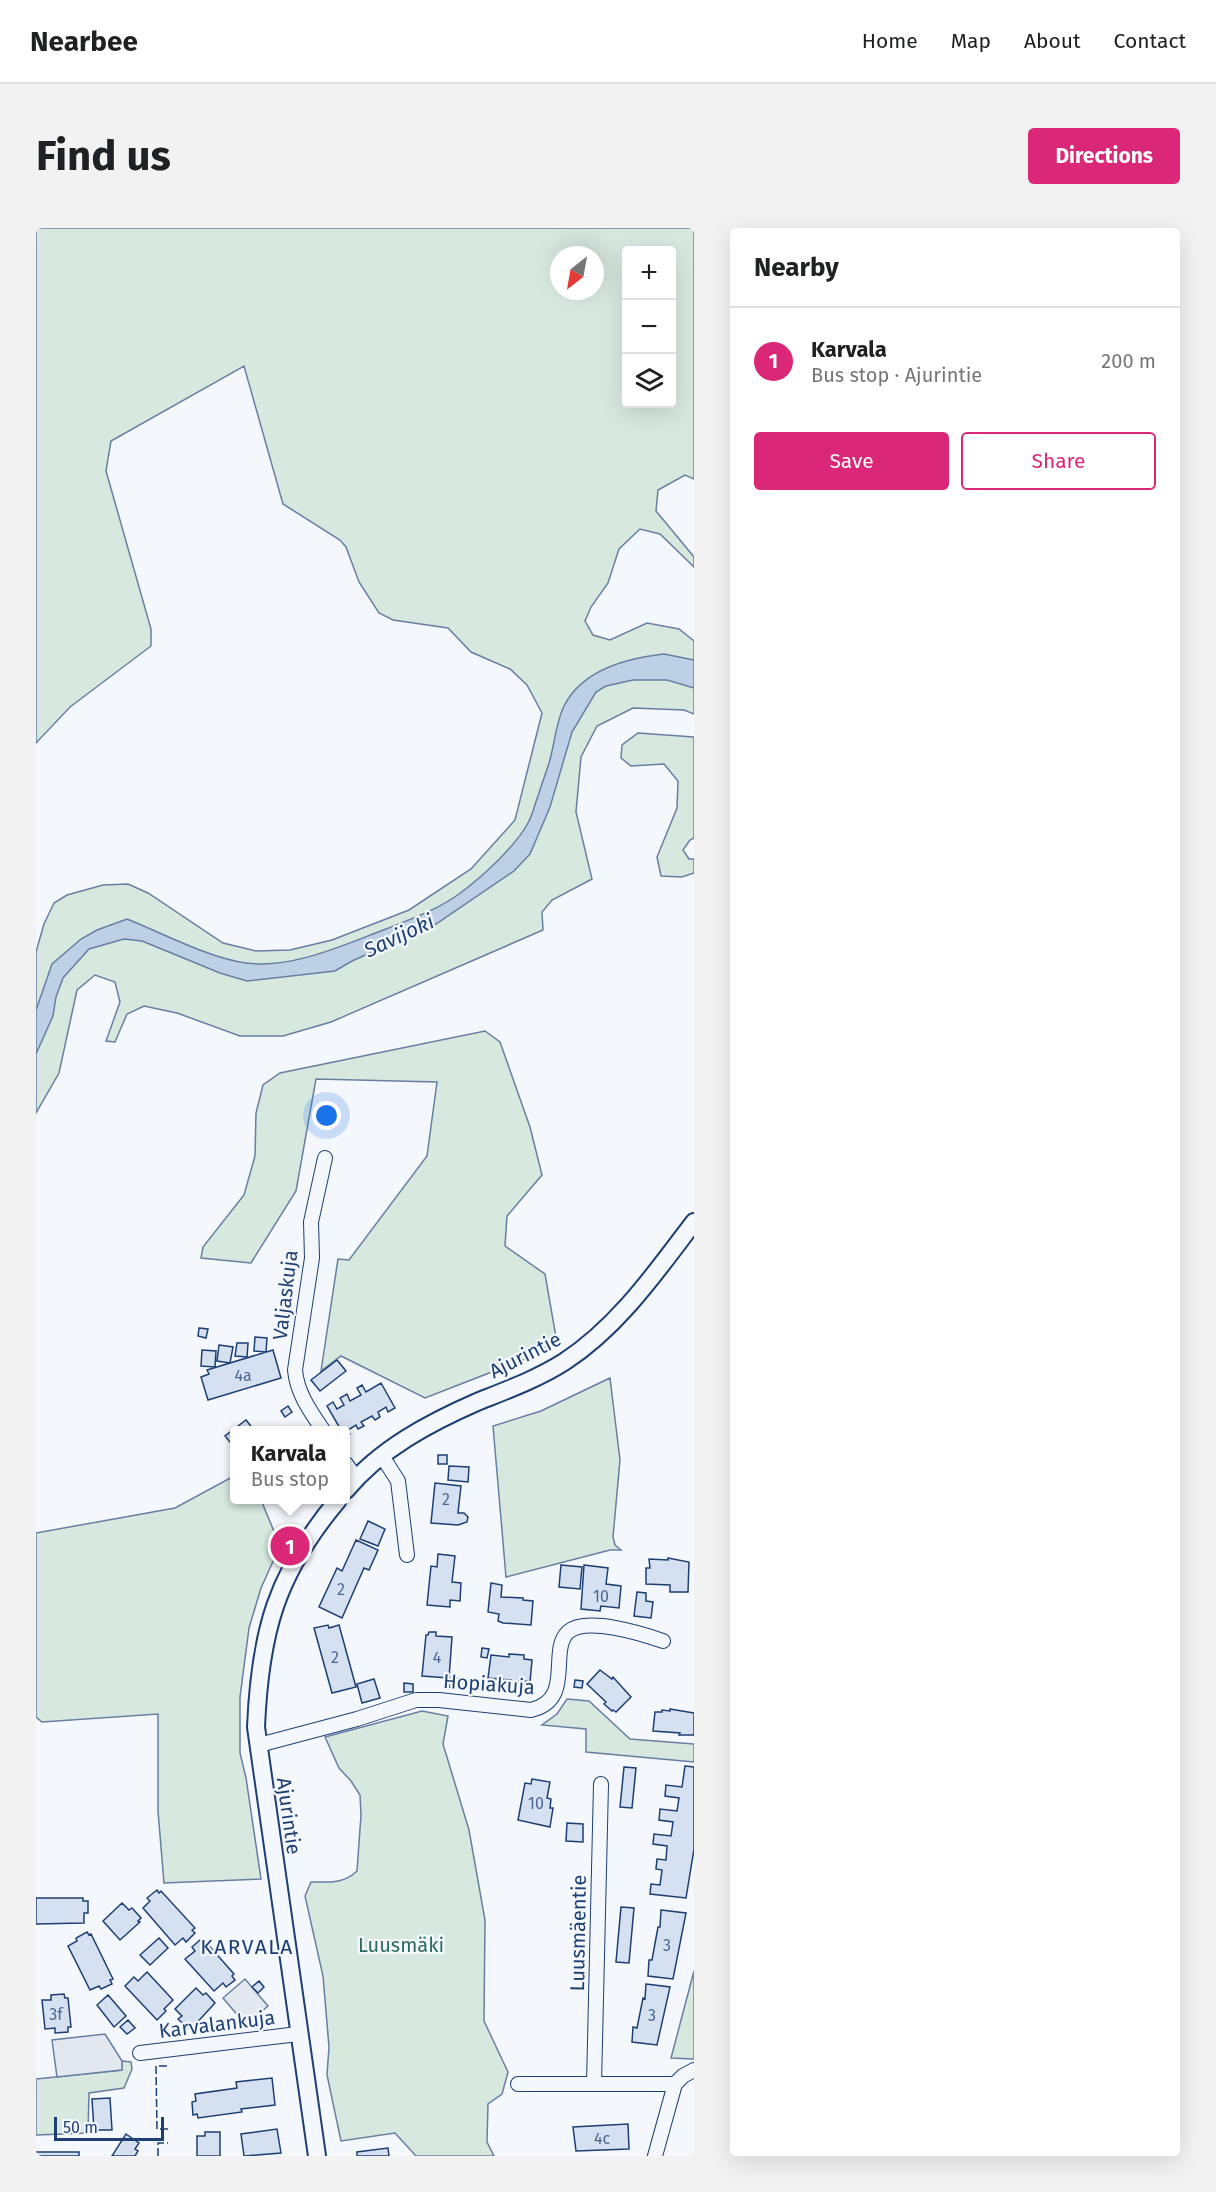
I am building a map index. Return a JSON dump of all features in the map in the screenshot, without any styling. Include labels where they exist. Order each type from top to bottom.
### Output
[{"type":"street","name":"Valjaskuja","points":[[320,1426],[296,1384],[295,1370],[312,1258],[310,1222],[325,1158]]},
{"type":"street","name":"Ajurintie","points":[[350,1484],[399,1443],[436,1422],[533,1379],[565,1362],[621,1313],[657,1271],[694,1222]]},
{"type":"street","points":[[382,1456],[398,1481],[407,1555]]},
{"type":"street","name":"Ajurintie","points":[[317,2156],[256,1727],[258,1679],[267,1628],[283,1584],[300,1550],[319,1521],[334,1504]]},
{"type":"street","name":"Hopiakuja","points":[[259,1745],[357,1719],[416,1700],[439,1700],[531,1710],[544,1707],[556,1689],[563,1641],[567,1634],[579,1627],[634,1632],[663,1641]]},
{"type":"street","name":"Luusmäentie","points":[[594,2084],[601,1784]]},
{"type":"street","name":"Karvalankuja","points":[[140,2053],[298,2034]]},
{"type":"street","points":[[655,2156],[675,2084],[694,2070]]},
{"type":"street","points":[[518,2084],[675,2084]]},
{"type":"green space","points":[[36,228],[694,228],[694,479],[685,475],[658,490],[656,511],[694,557],[694,567],[660,534],[640,529],[619,549],[608,583],[591,607],[585,621],[593,635],[610,640],[647,623],[679,629],[694,641],[694,714],[684,710],[633,708],[597,726],[581,757],[576,812],[592,879],[552,900],[542,912],[543,930],[331,1022],[283,1036],[240,1036],[177,1013],[144,1006],[127,1014],[115,1042],[106,1041],[120,1002],[115,982],[95,975],[77,990],[59,1073],[36,1113],[36,952],[44,924],[54,903],[67,895],[103,885],[128,884],[148,893],[223,943],[256,951],[290,950],[332,940],[409,910],[471,869],[515,820],[542,713],[527,685],[510,669],[471,652],[448,628],[393,620],[379,613],[359,582],[346,547],[340,540],[283,504],[244,366],[111,441],[106,471],[151,629],[151,646],[70,707],[36,743]]},
{"type":"green space","points":[[638,733],[694,737],[694,838],[683,850],[689,859],[694,859],[694,873],[682,877],[661,876],[657,857],[677,808],[678,781],[664,764],[631,766],[621,758],[622,745]]},
{"type":"green space","points":[[485,1031],[500,1042],[530,1127],[542,1175],[507,1216],[505,1246],[545,1274],[556,1337],[538,1354],[425,1398],[341,1356],[321,1371],[338,1259],[349,1260],[427,1156],[437,1082],[316,1079],[296,1191],[251,1263],[201,1258],[203,1247],[244,1195],[255,1156],[256,1113],[263,1085],[280,1073]]},
{"type":"green space","points":[[610,1378],[620,1460],[613,1537],[615,1545],[621,1550],[610,1550],[506,1577],[493,1426],[541,1411]]},
{"type":"green space","points":[[230,1478],[230,1504],[263,1504],[280,1546],[261,1588],[249,1628],[240,1697],[240,1753],[246,1778],[261,1879],[164,1883],[158,1811],[158,1714],[42,1722],[36,1717],[36,1533],[175,1508]]},
{"type":"green space","points":[[567,1699],[589,1701],[630,1739],[694,1744],[694,1762],[586,1752],[586,1729],[542,1725],[557,1714]]},
{"type":"green space","name":"Luusmäki","points":[[422,1711],[448,1716],[443,1744],[469,1830],[485,1920],[484,2021],[508,2072],[502,2094],[488,2104],[487,2142],[494,2156],[416,2156],[395,2133],[341,2141],[327,2075],[329,2047],[323,1976],[305,1896],[311,1882],[341,1880],[357,1871],[361,1815],[360,1795],[339,1768],[325,1737]]},
{"type":"green space","points":[[694,1971],[694,2059],[671,2058]]},
{"type":"green space","points":[[122,2061],[131,2062],[132,2069],[124,2088],[89,2093],[88,2133],[36,2135],[36,2079],[122,2070]]},
{"type":"shaded area","points":[[245,1979],[268,2006],[246,2025],[223,1998]]},
{"type":"shaded area","points":[[105,2034],[122,2061],[122,2070],[57,2077],[52,2040]]},
{"type":"water","name":"Savijoki","points":[[664,654],[694,660],[694,688],[667,680],[633,680],[606,686],[596,692],[572,732],[550,807],[530,854],[514,871],[436,924],[352,961],[335,971],[247,981],[220,973],[142,941],[124,939],[89,949],[63,978],[56,997],[53,1016],[36,1054],[36,1010],[52,964],[81,939],[97,930],[127,919],[201,951],[246,963],[264,964],[318,954],[424,914],[451,900],[497,862],[528,823],[549,763],[561,713],[572,694],[582,683],[607,668],[636,659]]},
{"type":"building","points":[[199,1328],[208,1329],[206,1338],[198,1336]]},
{"type":"building","points":[[255,1337],[267,1338],[266,1352],[254,1351]]},
{"type":"building","points":[[237,1343],[248,1343],[247,1357],[235,1356]]},
{"type":"building","points":[[219,1345],[233,1347],[230,1363],[217,1361]]},
{"type":"building","points":[[202,1350],[216,1351],[215,1367],[201,1366]]},
{"type":"building","points":[[273,1350],[281,1378],[208,1400],[201,1377],[209,1374],[207,1370]]},
{"type":"building","points":[[337,1360],[346,1371],[320,1391],[311,1380]]},
{"type":"building","points":[[381,1383],[395,1408],[388,1412],[386,1407],[378,1412],[380,1417],[375,1420],[372,1416],[361,1422],[364,1426],[358,1429],[356,1425],[350,1429],[350,1426],[339,1426],[327,1406],[333,1402],[337,1409],[344,1405],[340,1398],[347,1394],[350,1401],[361,1395],[357,1388],[362,1385],[366,1392]]},
{"type":"building","points":[[288,1406],[292,1412],[285,1417],[281,1411]]},
{"type":"building","points":[[246,1420],[251,1426],[238,1426]]},
{"type":"building","points":[[230,1432],[230,1442],[225,1436]]},
{"type":"building","points":[[438,1455],[447,1455],[447,1464],[438,1464]]},
{"type":"building","points":[[449,1466],[469,1467],[468,1482],[448,1480]]},
{"type":"building","points":[[435,1483],[461,1486],[458,1513],[464,1513],[468,1517],[467,1522],[458,1525],[431,1523]]},
{"type":"building","points":[[368,1521],[385,1529],[378,1546],[360,1539]]},
{"type":"building","points":[[356,1540],[378,1550],[369,1570],[364,1568],[342,1618],[319,1607],[337,1568],[342,1571]]},
{"type":"building","points":[[438,1554],[455,1556],[452,1582],[461,1583],[460,1601],[450,1600],[450,1607],[427,1605],[431,1566],[437,1567]]},
{"type":"building","points":[[668,1558],[689,1562],[688,1592],[670,1592],[670,1585],[646,1584],[646,1568],[650,1568],[649,1559],[668,1560]]},
{"type":"building","points":[[561,1565],[582,1567],[580,1589],[559,1587]]},
{"type":"building","points":[[584,1565],[608,1568],[606,1584],[621,1586],[619,1608],[601,1606],[600,1611],[581,1609]]},
{"type":"building","points":[[491,1583],[502,1585],[501,1597],[533,1601],[531,1625],[503,1623],[498,1621],[499,1614],[488,1612]]},
{"type":"building","points":[[637,1592],[646,1593],[646,1601],[653,1602],[651,1618],[634,1616]]},
{"type":"building","points":[[328,1625],[329,1628],[339,1625],[356,1687],[332,1693],[314,1628]]},
{"type":"building","points":[[429,1632],[436,1632],[436,1636],[452,1637],[449,1678],[422,1676],[426,1635]]},
{"type":"building","points":[[482,1648],[489,1649],[487,1658],[481,1657]]},
{"type":"building","points":[[509,1654],[524,1655],[524,1659],[532,1660],[530,1682],[519,1680],[519,1684],[511,1683],[511,1680],[488,1678],[491,1655],[509,1657]]},
{"type":"building","points":[[600,1670],[612,1679],[613,1677],[631,1697],[616,1712],[604,1704],[606,1702],[587,1684]]},
{"type":"building","points":[[449,1678],[467,1679],[466,1688],[449,1687]]},
{"type":"building","points":[[374,1679],[380,1698],[362,1703],[357,1684]]},
{"type":"building","points":[[575,1680],[583,1681],[582,1688],[574,1687]]},
{"type":"building","points":[[404,1683],[413,1684],[413,1692],[404,1692]]},
{"type":"building","points":[[670,1709],[694,1713],[694,1735],[653,1731],[655,1712],[670,1711]]},
{"type":"building","points":[[685,1766],[694,1767],[694,1849],[686,1898],[650,1894],[651,1884],[660,1885],[662,1870],[656,1869],[657,1859],[666,1860],[667,1846],[653,1844],[654,1834],[671,1836],[673,1822],[659,1820],[660,1809],[677,1811],[679,1798],[665,1796],[666,1785],[682,1787]]},
{"type":"building","points":[[624,1767],[636,1768],[632,1808],[620,1807]]},
{"type":"building","points":[[532,1779],[550,1782],[547,1798],[551,1799],[550,1808],[553,1808],[550,1827],[518,1820],[525,1783],[531,1784]]},
{"type":"building","points":[[567,1823],[583,1824],[583,1842],[566,1841]]},
{"type":"building","points":[[157,1890],[159,1893],[161,1891],[195,1928],[192,1930],[195,1933],[186,1942],[183,1938],[175,1945],[143,1908],[150,1901],[147,1898]]},
{"type":"building","points":[[36,1898],[83,1898],[83,1901],[88,1901],[88,1913],[84,1913],[84,1923],[36,1924]]},
{"type":"building","points":[[122,1903],[129,1910],[132,1908],[141,1918],[138,1921],[140,1922],[120,1940],[103,1921]]},
{"type":"building","points":[[621,1907],[634,1908],[629,1963],[616,1962]]},
{"type":"building","points":[[661,1910],[686,1913],[673,1979],[648,1976],[649,1960],[652,1960],[658,1927],[660,1927]]},
{"type":"building","points":[[87,1932],[91,1934],[113,1979],[110,1980],[112,1984],[101,1989],[99,1986],[90,1990],[68,1946]]},
{"type":"building","points":[[159,1938],[168,1948],[150,1965],[140,1955]]},
{"type":"building","points":[[200,1940],[203,1943],[205,1941],[234,1974],[232,1976],[235,1980],[226,1987],[223,1983],[214,1991],[185,1959],[195,1951],[192,1947]]},
{"type":"building","points":[[147,1972],[173,2000],[157,2020],[125,1986],[134,1977],[138,1981]]},
{"type":"building","points":[[259,1981],[264,1987],[258,1993],[252,1987]]},
{"type":"building","points":[[646,1984],[670,1987],[657,2045],[632,2042],[633,2027],[637,2028],[643,1998],[645,1999]]},
{"type":"building","points":[[196,1988],[203,1995],[206,1993],[215,2003],[192,2028],[190,2026],[188,2028],[178,2019],[182,2016],[175,2009]]},
{"type":"building","points":[[64,1994],[65,1998],[68,1998],[71,2027],[68,2027],[68,2032],[55,2033],[55,2028],[45,2029],[42,2000],[51,2000],[51,1995]]},
{"type":"building","points":[[108,1995],[126,2016],[114,2027],[97,2005]]},
{"type":"building","points":[[128,2020],[135,2028],[127,2034],[120,2027]]},
{"type":"building","points":[[272,2078],[275,2105],[198,2118],[197,2114],[193,2115],[192,2102],[196,2101],[195,2094],[237,2088],[236,2082]]},
{"type":"building","points":[[110,2098],[112,2130],[94,2130],[92,2099]]},
{"type":"building","points":[[628,2124],[629,2149],[576,2151],[573,2127]]},
{"type":"building","points":[[277,2129],[281,2153],[244,2156],[241,2134]]},
{"type":"building","points":[[205,2132],[220,2132],[220,2156],[197,2156],[197,2136],[205,2136]]},
{"type":"building","points":[[126,2134],[139,2143],[135,2149],[138,2151],[135,2156],[112,2156]]},
{"type":"building","points":[[388,2148],[389,2156],[357,2156],[357,2152]]},
{"type":"building","points":[[36,2152],[79,2152],[79,2156],[36,2156]]},
{"type":"fence","points":[[167,2066],[156,2066],[157,2129],[168,2129]]},
{"type":"fence","points":[[158,2156],[158,2143],[168,2143]]},
{"type":"place","name":"Karvala","points":[[290,1546]]},
{"type":"district","name":"KARVALA","points":[[247,1947]]}]
